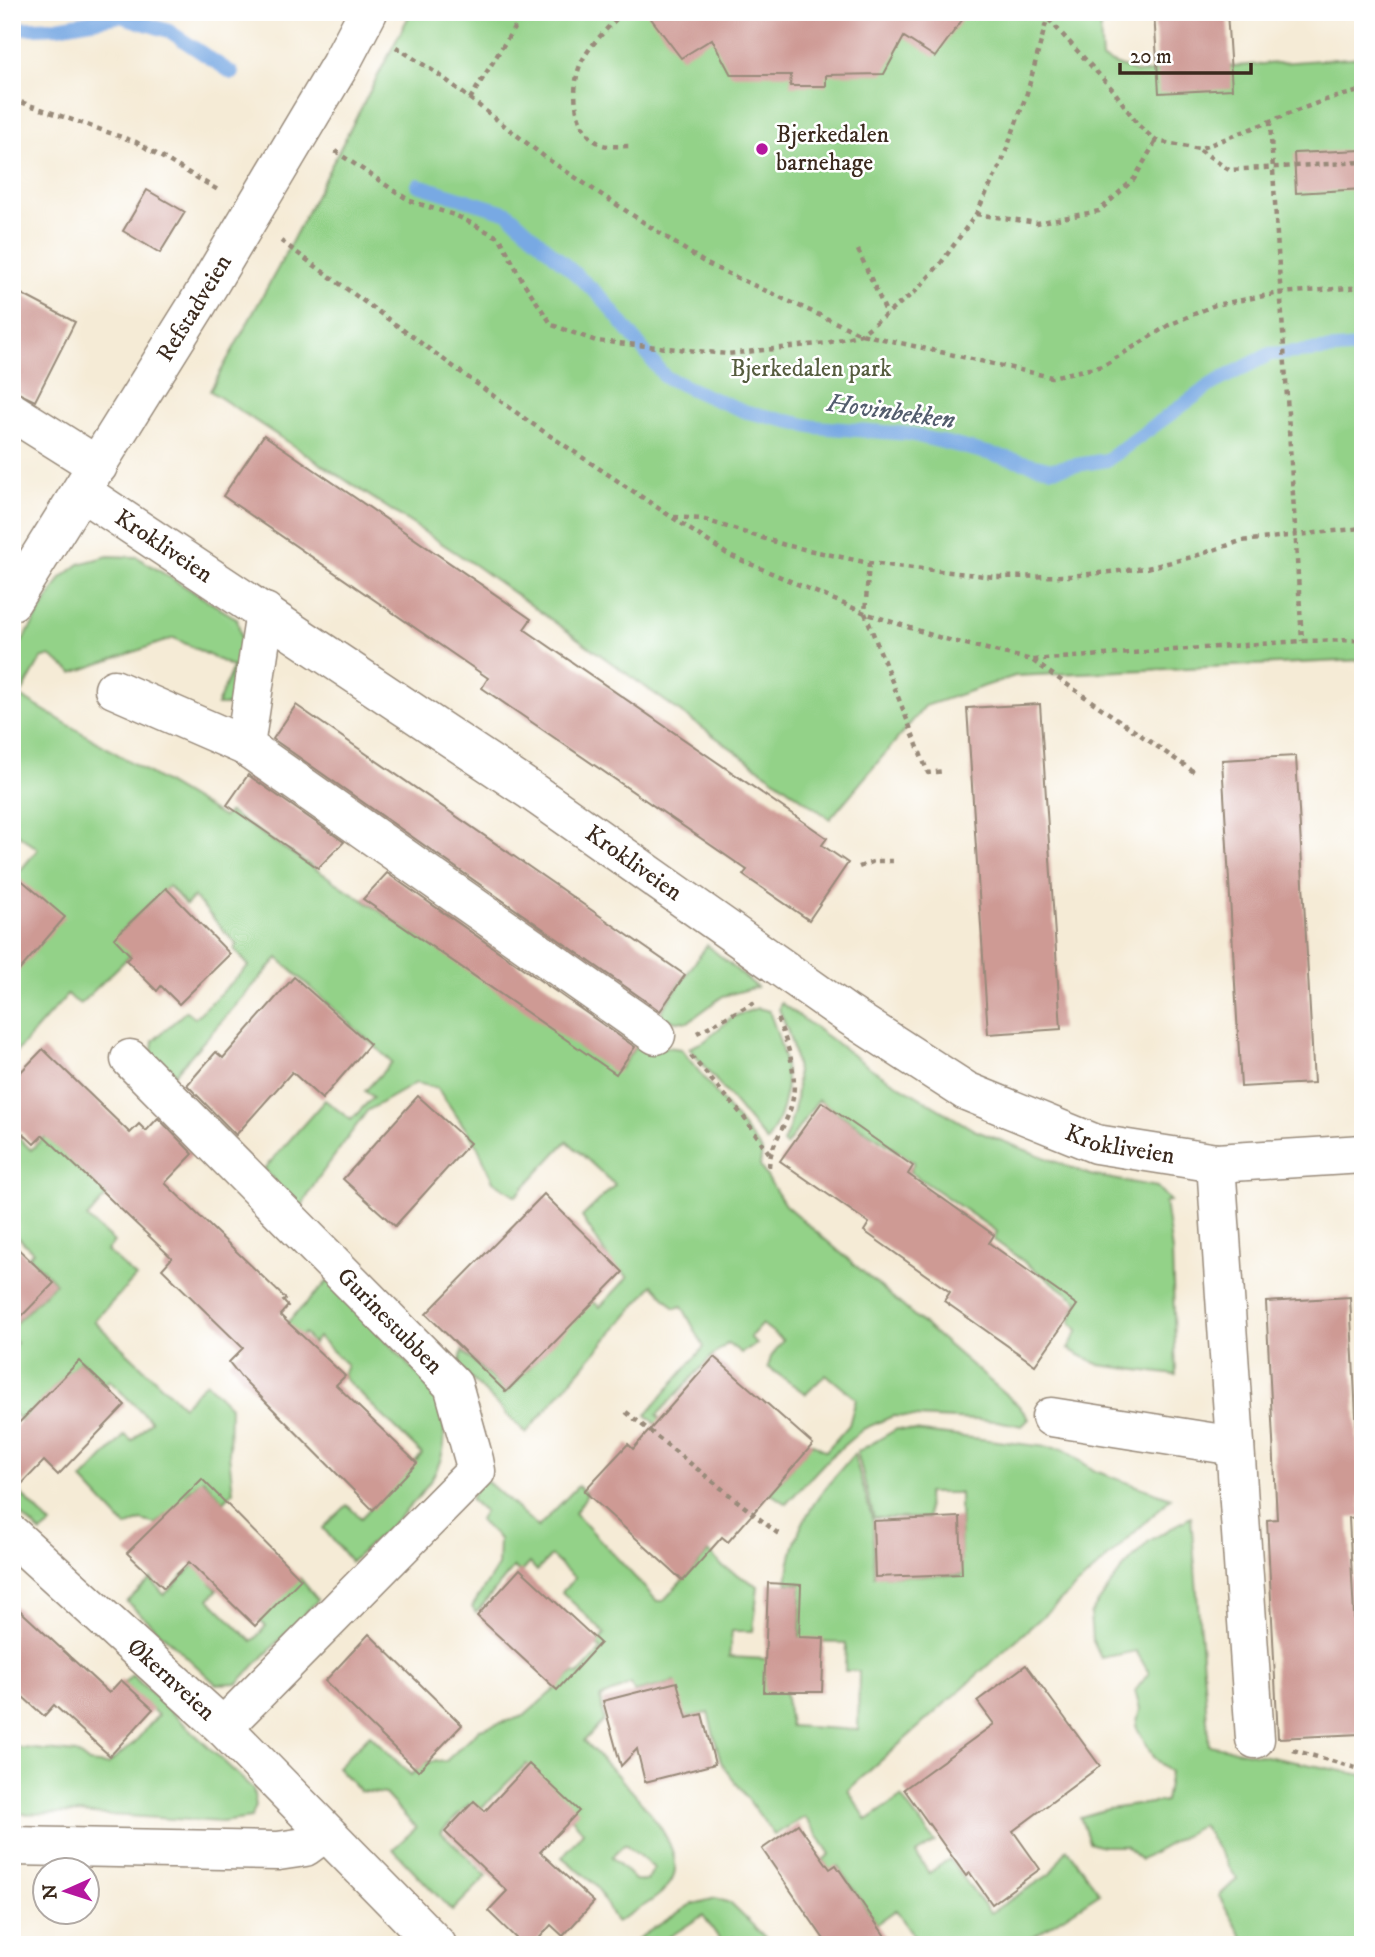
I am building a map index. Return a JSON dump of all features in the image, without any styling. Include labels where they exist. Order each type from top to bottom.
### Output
[{"type":"street","name":"Refstadveien","points":[[12,601],[90,479],[299,135],[368,12]]},
{"type":"street","name":"Krokliveien","points":[[12,412],[90,479],[265,612],[531,791],[847,1014],[966,1091],[1096,1144],[1216,1163],[1363,1154]]},
{"type":"street","points":[[245,746],[265,612]]},
{"type":"street","points":[[114,689],[245,746],[671,1037]]},
{"type":"street","name":"Gurinestubben","points":[[130,1059],[453,1385],[474,1460],[475,1471],[223,1727]]},
{"type":"street","points":[[1216,1163],[1255,1740]]},
{"type":"street","points":[[1051,1417],[1235,1446]]},
{"type":"street","name":"Økernveien","points":[[12,1535],[223,1727],[324,1833],[437,1945]]},
{"type":"street","points":[[12,1846],[278,1851],[305,1847],[324,1833]]},
{"type":"path","points":[[623,12],[581,62],[573,89],[578,114],[588,134],[603,145],[630,146]]},
{"type":"path","points":[[1042,12],[1114,91],[1138,125],[1156,141],[1199,149],[1229,170],[1363,162]]},
{"type":"path","points":[[335,150],[410,201],[457,216],[500,238],[522,280],[552,325],[596,341],[728,354],[827,343],[861,334],[916,292],[941,263],[976,214],[1003,162],[1049,21],[1049,12]]},
{"type":"path","points":[[470,99],[521,13]]},
{"type":"path","points":[[394,45],[546,158],[707,264],[861,334],[1051,377],[1102,366],[1168,325],[1215,305],[1280,293],[1363,287]]},
{"type":"path","points":[[1199,149],[1270,121],[1363,90]]},
{"type":"path","points":[[12,99],[136,142],[219,190]]},
{"type":"path","points":[[1270,121],[1302,641]]},
{"type":"path","points":[[976,214],[1037,223],[1099,211],[1134,179],[1156,141]]},
{"type":"path","points":[[281,241],[528,421],[727,554],[865,613],[941,638],[1032,660],[1302,641],[1363,640]]},
{"type":"path","points":[[858,250],[887,314]]},
{"type":"path","points":[[673,517],[702,519],[785,545],[869,563],[994,577],[1071,576],[1147,568],[1241,541],[1363,528]]},
{"type":"path","points":[[869,563],[865,613],[928,773],[944,771]]},
{"type":"path","points":[[1032,660],[1197,774]]},
{"type":"path","points":[[859,867],[875,862],[897,861]]},
{"type":"path","points":[[766,1003],[760,999],[671,1037],[686,1049],[743,1116],[769,1154]]},
{"type":"path","points":[[769,1167],[769,1154],[791,1109],[794,1080],[787,1042],[773,1007]]},
{"type":"path","points":[[626,1412],[782,1536]]},
{"type":"path","points":[[1255,1740],[1363,1770]]},
{"type":"green space","name":"Bjerkedalen park","points":[[411,12],[1099,12],[1102,59],[1138,73],[1363,57],[1363,660],[1015,676],[925,706],[830,819],[476,566],[210,391],[278,268]]},
{"type":"green space","points":[[108,556],[137,557],[237,619],[244,650],[232,705],[217,705],[233,667],[174,638],[73,673],[50,656],[41,659],[20,696],[223,817],[229,812],[620,1069],[638,1043],[681,1049],[762,1151],[760,1166],[785,1205],[1018,1405],[1029,1419],[1022,1426],[997,1421],[893,1416],[863,1429],[829,1458],[786,1504],[770,1493],[812,1443],[826,1451],[849,1425],[856,1399],[826,1374],[806,1394],[768,1367],[771,1357],[783,1340],[762,1324],[750,1337],[757,1344],[741,1353],[728,1343],[712,1356],[657,1415],[673,1433],[670,1436],[646,1415],[704,1347],[682,1306],[675,1308],[653,1285],[526,1433],[459,1367],[462,1351],[507,1392],[591,1300],[600,1307],[628,1277],[610,1261],[582,1217],[615,1185],[567,1141],[516,1196],[493,1181],[477,1145],[437,1088],[416,1083],[367,1111],[317,1180],[299,1211],[264,1169],[325,1100],[351,1120],[373,1097],[365,1091],[392,1062],[278,958],[170,1079],[151,1059],[153,1041],[186,1011],[195,1018],[249,966],[234,949],[237,945],[194,897],[186,905],[169,886],[119,933],[135,951],[80,1004],[67,995],[12,1057],[14,878],[38,849],[12,830],[12,658],[61,578],[79,564]]},
{"type":"green space","points":[[707,945],[757,987],[723,996],[688,1022],[661,1019],[662,1010]]},
{"type":"green space","points":[[781,1003],[872,1069],[974,1130],[1090,1175],[1157,1187],[1170,1201],[1165,1202],[1172,1251],[1176,1375],[1099,1365],[1068,1349],[1078,1330],[1070,1322],[1078,1301],[994,1240],[997,1232],[910,1172],[914,1162],[818,1100],[786,1146],[783,1143],[795,1108],[797,1076],[792,1043],[779,1009]]},
{"type":"green space","points":[[758,1008],[769,1011],[781,1046],[786,1077],[782,1108],[767,1142],[689,1048],[705,1041],[732,1017]]},
{"type":"green space","points":[[12,1131],[31,1150],[48,1133],[109,1193],[87,1218],[114,1242],[107,1251],[136,1277],[94,1321],[183,1406],[206,1382],[230,1406],[229,1454],[233,1492],[224,1502],[203,1479],[186,1494],[207,1517],[211,1583],[217,1590],[209,1599],[252,1642],[266,1626],[258,1620],[300,1578],[318,1600],[238,1683],[216,1684],[127,1602],[151,1579],[164,1595],[207,1552],[167,1514],[155,1524],[141,1520],[126,1527],[82,1480],[125,1435],[132,1441],[151,1421],[109,1380],[105,1385],[80,1361],[22,1421],[12,1412],[12,1348],[17,1343],[12,1337],[12,1327],[55,1283],[29,1256],[33,1252],[12,1231]]},
{"type":"green space","points":[[329,1280],[424,1381],[440,1410],[445,1436],[441,1460],[430,1482],[413,1503],[351,1562],[323,1528],[347,1505],[361,1518],[422,1454],[351,1385],[343,1375],[347,1365],[318,1337],[313,1344],[304,1333],[276,1366],[267,1343]]},
{"type":"green space","points":[[897,1429],[1063,1449],[1095,1471],[1171,1498],[1097,1568],[848,1790],[867,1820],[901,1797],[935,1842],[916,1854],[929,1873],[949,1859],[990,1913],[1050,1874],[1067,1849],[1100,1893],[1020,1945],[920,1945],[896,1910],[876,1924],[838,1866],[830,1871],[823,1860],[830,1854],[805,1817],[774,1835],[721,1762],[708,1713],[684,1718],[675,1682],[634,1692],[631,1684],[600,1698],[604,1720],[584,1741],[630,1788],[662,1830],[672,1850],[675,1869],[664,1891],[616,1922],[596,1885],[562,1857],[583,1832],[571,1816],[575,1812],[526,1764],[478,1812],[469,1804],[441,1832],[487,1876],[452,1911],[393,1849],[416,1828],[385,1794],[360,1791],[337,1767],[370,1735],[411,1775],[424,1762],[446,1761],[480,1729],[524,1716],[573,1673],[579,1674],[602,1649],[596,1645],[605,1634],[562,1592],[575,1578],[551,1556],[537,1571],[530,1563],[521,1573],[514,1567],[476,1613],[472,1607],[498,1566],[499,1539],[479,1520],[484,1512],[470,1499],[482,1477],[538,1527],[578,1486],[587,1495],[575,1513],[657,1601],[663,1601],[709,1552],[723,1567],[758,1586],[753,1631],[732,1631],[729,1657],[766,1659],[785,1691],[790,1726],[858,1730],[859,1671],[845,1671],[846,1643],[800,1642],[801,1584],[787,1583],[794,1544],[808,1512],[854,1454],[873,1522],[874,1576],[961,1575],[960,1493],[927,1493],[928,1518],[874,1518],[857,1452]],"holes":[[[625,1844],[654,1868],[647,1881],[635,1880],[612,1857]]]},
{"type":"green space","points":[[12,1484],[51,1525],[41,1533],[12,1507]]},
{"type":"green space","points":[[1191,1517],[1209,1745],[1363,1775],[1363,1945],[1247,1945],[1219,1896],[1237,1879],[1202,1825],[1141,1860],[1125,1846],[1102,1846],[1089,1842],[1080,1817],[1108,1809],[1165,1801],[1170,1772],[1153,1757],[1136,1726],[1140,1709],[1135,1691],[1149,1673],[1136,1651],[1101,1658],[1092,1639],[1090,1614],[1120,1572],[1149,1541]]},
{"type":"green space","points":[[132,1675],[253,1789],[256,1806],[251,1818],[222,1822],[77,1813],[12,1814],[12,1747],[76,1753],[89,1763],[107,1765],[134,1743],[158,1715],[123,1684]]},
{"type":"green space","points":[[716,1898],[730,1903],[773,1945],[739,1945],[733,1937],[723,1944],[703,1915],[657,1945],[628,1945],[690,1905]]},
{"type":"building","points":[[646,12],[968,12],[935,57],[904,37],[884,74],[826,75],[826,86],[790,86],[791,75],[731,75],[712,39],[681,58]]},
{"type":"building","points":[[1154,12],[1227,12],[1232,89],[1159,93]]},
{"type":"building","points":[[1363,150],[1363,189],[1296,193],[1294,153]]},
{"type":"building","points":[[147,190],[185,212],[160,253],[123,231]]},
{"type":"building","points":[[12,289],[75,322],[35,401],[12,390]]},
{"type":"building","points":[[264,435],[531,619],[524,629],[827,838],[822,845],[848,863],[809,920],[743,875],[747,870],[482,688],[488,678],[223,496]]},
{"type":"building","points":[[1040,704],[1061,1029],[988,1034],[967,708]]},
{"type":"building","points":[[296,705],[685,975],[660,1011],[273,739]]},
{"type":"building","points":[[1296,756],[1314,1083],[1241,1087],[1222,760]]},
{"type":"building","points":[[248,775],[344,842],[318,868],[227,805]]},
{"type":"building","points":[[12,872],[65,917],[12,979]]},
{"type":"building","points":[[387,873],[635,1047],[616,1074],[363,899]]},
{"type":"building","points":[[166,888],[230,954],[179,1004],[161,986],[157,991],[126,960],[131,956],[114,938]]},
{"type":"building","points":[[294,977],[370,1044],[322,1099],[292,1072],[236,1135],[187,1085],[216,1052],[223,1058]]},
{"type":"building","points":[[43,1049],[130,1133],[139,1124],[146,1131],[158,1118],[193,1154],[165,1183],[286,1299],[283,1301],[288,1306],[280,1315],[345,1376],[336,1385],[417,1463],[373,1510],[229,1362],[243,1348],[162,1269],[172,1258],[43,1135],[34,1144],[12,1123],[12,1081]]},
{"type":"building","points":[[418,1096],[470,1143],[395,1226],[343,1179]]},
{"type":"building","points":[[822,1102],[913,1166],[908,1174],[994,1235],[989,1243],[1077,1305],[1035,1365],[944,1301],[950,1292],[864,1231],[869,1223],[780,1161]]},
{"type":"building","points":[[544,1194],[623,1272],[506,1392],[426,1314]]},
{"type":"building","points":[[12,1243],[54,1283],[12,1326]]},
{"type":"building","points":[[1350,1297],[1361,1517],[1349,1518],[1360,1734],[1278,1738],[1267,1520],[1277,1519],[1266,1302]]},
{"type":"building","points":[[714,1357],[813,1444],[728,1542],[722,1537],[683,1581],[584,1491],[628,1444],[633,1449]]},
{"type":"building","points":[[79,1361],[125,1405],[58,1475],[44,1461],[12,1494],[12,1430]]},
{"type":"building","points":[[202,1479],[301,1579],[255,1626],[189,1562],[164,1588],[127,1553]]},
{"type":"building","points":[[960,1517],[962,1574],[875,1577],[873,1521]]},
{"type":"building","points":[[520,1569],[600,1643],[557,1690],[477,1616]]},
{"type":"building","points":[[768,1583],[801,1585],[799,1637],[824,1638],[822,1692],[764,1692]]},
{"type":"building","points":[[12,1603],[109,1693],[121,1680],[153,1709],[110,1756],[54,1705],[44,1716],[12,1687]]},
{"type":"building","points":[[369,1634],[462,1725],[418,1771],[325,1681]]},
{"type":"building","points":[[1026,1665],[1100,1766],[1013,1831],[1040,1869],[992,1904],[970,1873],[966,1876],[904,1789],[994,1724],[977,1701]]},
{"type":"building","points":[[677,1682],[687,1718],[702,1714],[715,1764],[645,1782],[637,1749],[621,1766],[603,1701]]},
{"type":"building","points":[[529,1764],[579,1811],[540,1852],[594,1902],[563,1936],[551,1925],[533,1945],[523,1945],[488,1911],[507,1891],[445,1832],[474,1801],[485,1811]]},
{"type":"building","points":[[798,1824],[830,1869],[836,1865],[891,1945],[828,1945],[762,1849]]},
{"type":"waterway","name":"Hovinbekken","points":[[12,29],[57,27],[120,16],[169,31],[232,73]]},
{"type":"waterway","name":"Hovinbekken","points":[[418,185],[508,213],[602,298],[665,377],[709,397],[747,412],[815,427],[910,434],[1052,469],[1107,460],[1212,384],[1270,354],[1363,347]]},
{"type":"place","name":"Bjerkedalen barnehage","points":[[762,149]]}]
